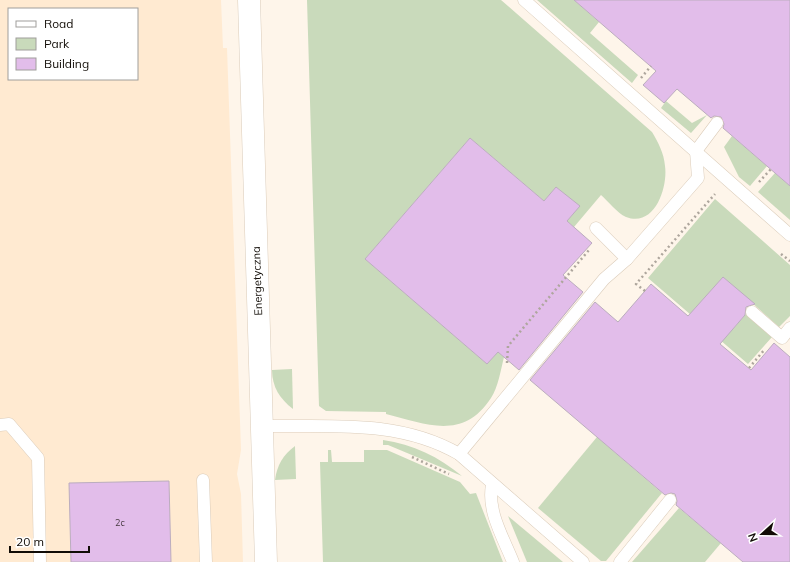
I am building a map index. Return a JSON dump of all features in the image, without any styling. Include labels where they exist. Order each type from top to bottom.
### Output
[{"type":"street","name":"Energetyczna","points":[[249,0],[266,562]]},
{"type":"lane","points":[[524,0],[790,235]]},
{"type":"lane","points":[[459,454],[604,279],[626,259],[698,178],[696,151],[717,124]]},
{"type":"lane","points":[[596,228],[626,259]]},
{"type":"lane","points":[[752,312],[782,338],[790,328]]},
{"type":"lane","points":[[0,425],[9,424],[38,458],[40,562]]},
{"type":"lane","points":[[262,426],[377,428],[410,434],[439,443],[459,454],[492,485],[583,562]]},
{"type":"lane","points":[[203,480],[206,562]]},
{"type":"lane","points":[[492,485],[490,497],[493,512],[512,562]]},
{"type":"lane","points":[[620,562],[670,500]]},
{"type":"path","points":[[645,291],[636,284],[716,193]]},
{"type":"path","points":[[506,398],[508,346],[592,248]]},
{"type":"path","points":[[749,368],[777,335]]},
{"type":"path","points":[[408,456],[455,476]]},
{"type":"shaded area","points":[[0,0],[221,0],[223,48],[227,48],[241,450],[237,474],[241,494],[243,562],[0,562]]},
{"type":"green space","points":[[307,0],[501,0],[652,132],[662,152],[665,175],[662,194],[658,204],[645,217],[636,219],[626,217],[616,210],[601,195],[574,227],[567,221],[579,206],[556,187],[544,201],[470,138],[365,259],[487,364],[498,352],[504,357],[496,389],[491,398],[480,411],[468,420],[456,425],[429,425],[386,414],[386,412],[326,411],[319,406]]},
{"type":"green space","points":[[537,0],[574,0],[599,22],[590,33],[638,75],[632,83]]},
{"type":"green space","points":[[666,101],[692,123],[707,115],[691,133],[661,108]]},
{"type":"green space","points":[[732,136],[767,166],[750,186],[739,177],[724,147]]},
{"type":"green space","points":[[775,173],[790,186],[790,220],[758,192]]},
{"type":"green space","points":[[715,199],[790,265],[790,316],[779,327],[723,277],[701,302],[733,329],[746,314],[772,337],[748,364],[648,278]]},
{"type":"green space","points":[[292,369],[293,409],[281,397],[275,387],[272,376],[272,370]]},
{"type":"green space","points":[[597,437],[662,493],[606,561],[601,561],[538,508]]},
{"type":"green space","points":[[383,440],[405,445],[425,452],[435,457],[462,476],[388,445],[383,445]]},
{"type":"green space","points":[[295,446],[296,479],[275,480],[281,461]]},
{"type":"green space","points":[[328,450],[331,450],[332,462],[364,462],[364,450],[387,450],[460,482],[470,494],[476,493],[503,562],[323,562],[320,462],[328,462]]},
{"type":"green space","points":[[679,508],[721,543],[705,562],[632,562]]},
{"type":"green space","points":[[508,516],[563,562],[527,562]]},
{"type":"building","points":[[574,0],[790,0],[790,186],[723,128],[724,124],[721,117],[714,116],[711,118],[677,89],[664,103],[643,85],[656,71]]},
{"type":"building","points":[[470,138],[544,201],[556,187],[580,206],[567,221],[592,243],[563,275],[583,292],[519,370],[498,352],[487,364],[365,259]]},
{"type":"building","points":[[723,277],[755,304],[746,307],[745,315],[720,344],[751,370],[774,343],[790,357],[790,562],[743,562],[676,505],[677,501],[675,494],[671,493],[665,495],[530,380],[595,302],[618,322],[651,284],[688,316]]},
{"type":"building","points":[[169,481],[171,562],[71,562],[69,483]]}]
